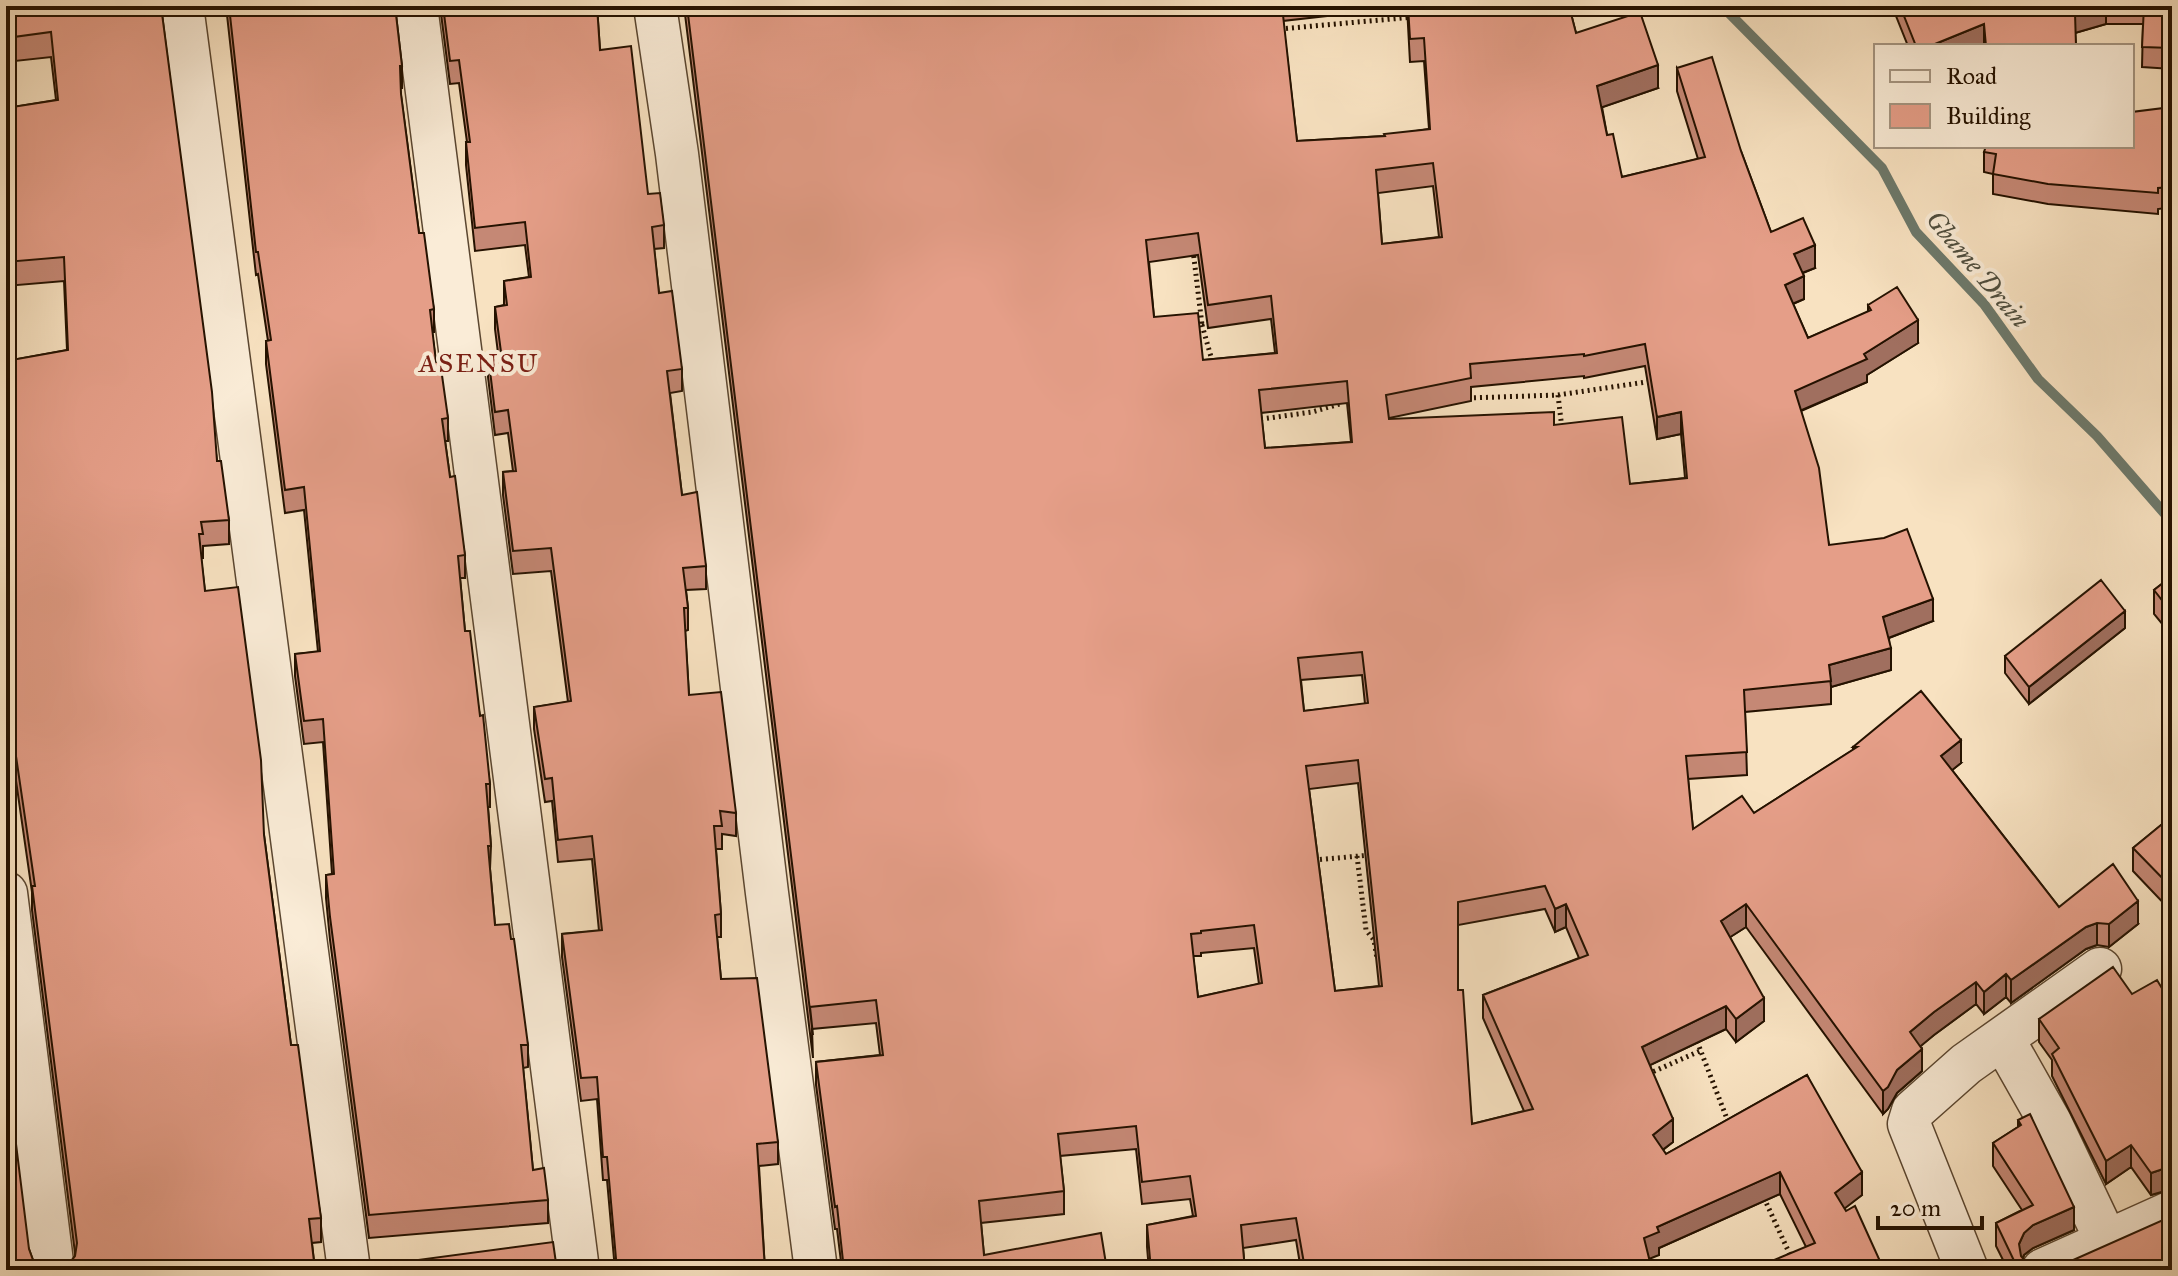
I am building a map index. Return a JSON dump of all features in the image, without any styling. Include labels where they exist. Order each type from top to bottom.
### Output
[{"type":"street","points":[[182,6],[349,1270]]},
{"type":"street","points":[[416,6],[578,1270]]},
{"type":"street","points":[[655,6],[677,154],[816,1270]]},
{"type":"street","points":[[6,893],[53,1270]]},
{"type":"street","points":[[1967,1270],[1909,1124],[1913,1111],[1966,1064],[2100,969]]},
{"type":"street","points":[[2003,1039],[2050,1122],[2107,1242]]},
{"type":"street","points":[[2043,1270],[2172,1212]]},
{"type":"path","points":[[1265,30],[1420,16]]},
{"type":"path","points":[[1193,246],[1202,325],[1213,370]]},
{"type":"path","points":[[1187,327],[1202,325]]},
{"type":"path","points":[[1456,398],[1558,395],[1666,379]]},
{"type":"path","points":[[1558,395],[1563,442]]},
{"type":"path","points":[[1246,421],[1312,412],[1346,402]]},
{"type":"path","points":[[1311,860],[1373,855]]},
{"type":"path","points":[[1357,856],[1366,930],[1374,940],[1378,967]]},
{"type":"path","points":[[1692,1031],[1731,1128]]},
{"type":"path","points":[[1645,1075],[1702,1050]]},
{"type":"path","points":[[1762,1193],[1797,1270]]},
{"type":"building","points":[[6,6],[161,6],[212,392],[217,461],[221,461],[229,520],[201,522],[203,534],[199,534],[205,591],[238,587],[261,760],[264,835],[291,1045],[298,1045],[321,1218],[309,1219],[315,1270],[57,1270],[68,1265],[75,1256],[77,1243],[32,886],[35,886],[11,722],[6,722],[6,361],[68,350],[64,257],[6,262],[6,108],[58,100],[51,32],[6,38]]},
{"type":"building","points":[[229,6],[395,6],[402,66],[401,94],[419,233],[424,233],[434,309],[430,310],[436,362],[440,361],[448,418],[442,419],[450,477],[455,476],[465,555],[458,556],[465,631],[470,631],[480,716],[483,715],[490,784],[486,784],[491,846],[488,846],[495,925],[509,924],[511,939],[514,939],[528,1045],[521,1045],[533,1170],[544,1168],[548,1200],[369,1215],[326,875],[334,874],[323,719],[304,721],[295,654],[320,651],[304,487],[285,490],[266,341],[271,340],[256,252]]},
{"type":"building","points":[[443,6],[597,6],[600,50],[631,46],[648,194],[660,193],[664,225],[652,227],[659,293],[672,291],[682,369],[667,371],[682,495],[697,492],[706,566],[683,568],[688,608],[684,608],[689,695],[721,692],[736,813],[720,811],[722,826],[714,826],[721,914],[715,915],[721,979],[757,978],[778,1142],[757,1144],[765,1270],[617,1270],[597,1077],[581,1078],[562,934],[602,930],[592,836],[558,840],[552,778],[545,779],[534,707],[571,701],[551,548],[513,551],[503,472],[516,471],[508,410],[495,412],[488,354],[501,352],[495,307],[507,305],[504,281],[531,277],[525,222],[475,228],[466,142],[470,142],[459,60],[450,61]]},
{"type":"building","points":[[687,6],[1282,6],[1297,141],[1385,136],[1430,129],[1424,38],[1410,39],[1408,6],[1569,6],[1576,33],[1640,12],[1658,65],[1597,86],[1607,135],[1613,134],[1622,177],[1705,157],[1677,68],[1712,57],[1741,151],[1771,232],[1803,218],[1815,245],[1794,254],[1804,276],[1785,285],[1808,338],[1871,310],[1868,305],[1897,287],[1918,320],[1864,354],[1867,359],[1795,391],[1819,468],[1829,545],[1884,538],[1907,529],[1933,599],[1883,617],[1891,648],[1829,665],[1831,681],[1744,690],[1747,752],[1686,756],[1693,829],[1742,796],[1754,813],[1857,747],[1853,747],[1921,691],[1961,740],[1941,756],[2059,907],[2113,864],[2138,901],[2109,924],[2097,923],[2086,927],[2011,980],[2006,974],[1984,992],[1976,982],[1934,1012],[1910,1032],[1922,1049],[1897,1070],[1883,1091],[1746,904],[1721,921],[1764,998],[1736,1019],[1726,1006],[1642,1047],[1673,1119],[1653,1135],[1666,1154],[1807,1075],[1862,1172],[1835,1193],[1846,1211],[1855,1206],[1884,1270],[1750,1270],[1815,1243],[1780,1172],[1657,1227],[1659,1232],[1644,1238],[1652,1270],[1298,1270],[1305,1269],[1296,1218],[1241,1225],[1245,1270],[1151,1270],[1147,1225],[1196,1216],[1190,1176],[1142,1182],[1136,1126],[1058,1134],[1064,1191],[979,1201],[984,1255],[1101,1233],[1107,1270],[844,1270],[816,1062],[883,1055],[876,1000],[810,1007],[813,1035]],"holes":[[[1433,163],[1442,237],[1382,244],[1376,170]],[[1198,233],[1208,305],[1271,296],[1277,353],[1203,360],[1198,313],[1154,317],[1146,240]],[[1645,344],[1657,417],[1681,412],[1687,478],[1630,484],[1622,417],[1554,425],[1554,412],[1389,419],[1386,395],[1471,378],[1470,364],[1584,354]],[[1347,381],[1352,442],[1265,448],[1259,390]],[[1362,652],[1368,703],[1304,711],[1298,658]],[[1358,760],[1382,986],[1335,991],[1306,766]],[[1545,886],[1555,909],[1566,904],[1588,955],[1483,995],[1533,1109],[1472,1124],[1463,990],[1458,990],[1458,902]],[[1254,925],[1262,983],[1198,997],[1191,934]]]},
{"type":"building","points":[[1900,6],[2098,6],[2075,13],[2076,44],[1986,44],[1984,24],[1935,44],[1915,44]]},
{"type":"building","points":[[2144,6],[2172,6],[2172,48],[2142,47]]},
{"type":"building","points":[[2172,107],[2172,187],[2158,188],[2158,193],[2048,184],[1993,174],[1996,154],[1984,152],[1985,148],[2134,148],[2134,112]]},
{"type":"building","points":[[2172,576],[2172,613],[2154,590]]},
{"type":"building","points":[[2101,580],[2125,611],[2029,687],[2005,656]]},
{"type":"building","points":[[2172,816],[2172,888],[2133,848]]},
{"type":"building","points":[[2113,967],[2132,994],[2157,980],[2172,1005],[2172,1166],[2151,1173],[2131,1145],[2106,1161],[2052,1054],[2059,1048],[2039,1019]]},
{"type":"building","points":[[6,1063],[29,1249],[33,1260],[43,1268],[57,1270],[6,1270]]},
{"type":"building","points":[[2030,1114],[2074,1207],[2033,1225],[2024,1233],[2019,1244],[2021,1256],[2030,1267],[2038,1270],[2015,1270],[2018,1269],[1996,1223],[2033,1205],[1993,1143],[2021,1125],[2018,1120]]},
{"type":"building","points":[[2172,1216],[2172,1270],[2048,1270],[2053,1269]]},
{"type":"building","points":[[553,1242],[557,1270],[396,1270],[395,1263]]},
{"type":"waterway","name":"Gbame Drain","points":[[1722,6],[1882,168],[1916,232],[1984,304],[2038,379],[2097,436],[2172,522]]},
{"type":"district","name":"ASENSU","points":[[479,363]]}]
